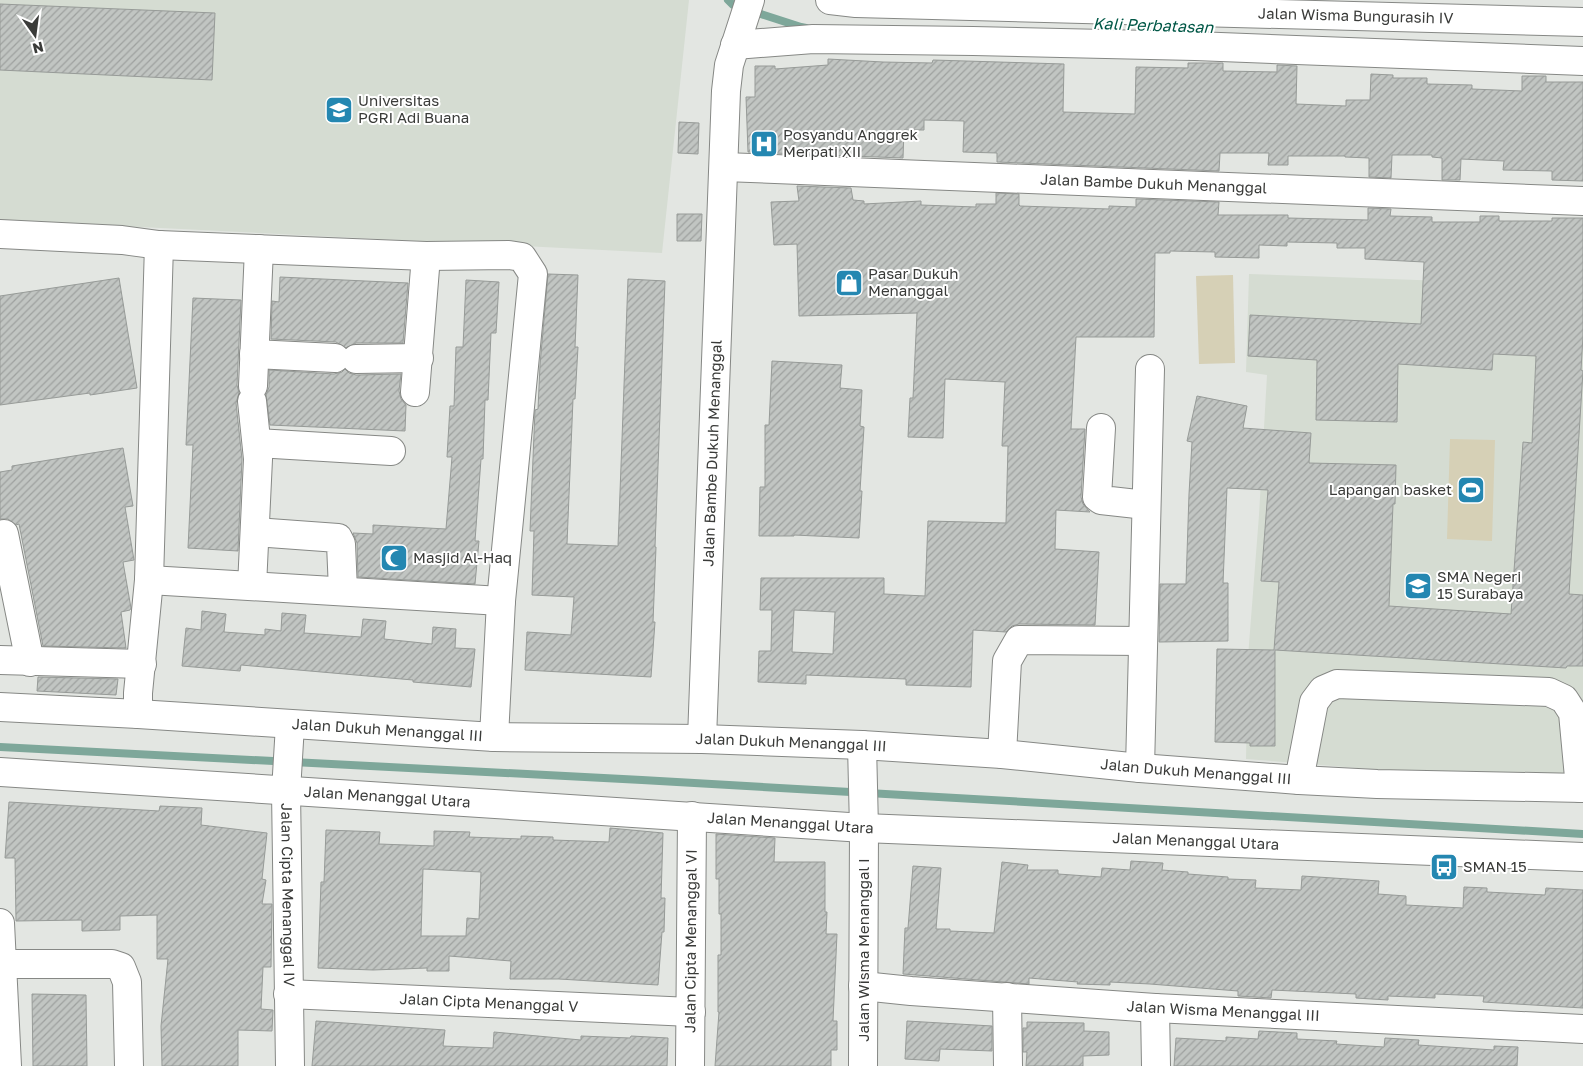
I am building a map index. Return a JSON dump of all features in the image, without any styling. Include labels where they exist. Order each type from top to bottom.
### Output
[{"type":"street","name":"Jalan Bambe Dukuh Menanggal","points":[[702,739],[726,91],[729,65],[750,0]]},
{"type":"street","name":"Jalan Wisma Bungurasih IV","points":[[830,0],[856,3],[1583,22]]},
{"type":"street","points":[[735,43],[813,39],[974,41],[1195,46],[1583,60]]},
{"type":"street","name":"Jalan Bambe Dukuh Menanggal","points":[[724,167],[1583,201]]},
{"type":"street","points":[[0,234],[122,240],[159,245],[426,256],[509,255],[522,257],[533,274],[501,601],[494,737]]},
{"type":"street","points":[[138,714],[138,693],[149,580],[159,245]]},
{"type":"street","points":[[252,586],[258,459],[252,394],[259,249]]},
{"type":"street","points":[[415,392],[426,256]]},
{"type":"street","points":[[254,354],[346,358],[419,358]]},
{"type":"street","points":[[1140,768],[1150,369]]},
{"type":"street","points":[[1101,428],[1097,497],[1101,500],[1146,505]]},
{"type":"street","points":[[257,443],[390,451]]},
{"type":"street","points":[[255,532],[338,538],[341,544],[343,590]]},
{"type":"street","points":[[4,534],[30,662]]},
{"type":"street","points":[[149,580],[343,590],[501,601]]},
{"type":"street","points":[[1002,754],[1006,661],[1018,640],[1142,641]]},
{"type":"street","points":[[0,660],[142,664]]},
{"type":"street","points":[[1299,780],[1314,702],[1323,690],[1337,684],[1549,692],[1564,699],[1572,713],[1582,788]]},
{"type":"street","name":"Jalan Dukuh Menanggal III","points":[[0,707],[138,714],[289,733],[702,739],[862,749],[1002,754],[1140,768],[1299,780],[1377,784],[1582,788]]},
{"type":"street","name":"Jalan Cipta Menanggal IV","points":[[289,733],[286,782],[290,1066]]},
{"type":"street","name":"Jalan Wisma Menanggal I","points":[[862,749],[864,822],[863,1066]]},
{"type":"street","name":"Jalan Menanggal Utara","points":[[0,772],[286,782],[692,816],[864,822],[1583,857]]},
{"type":"street","name":"Jalan Cipta Menanggal VI","points":[[690,1066],[692,816]]},
{"type":"street","points":[[0,923],[7,1066]]},
{"type":"street","points":[[2,964],[112,964],[122,967],[127,982],[129,1066]]},
{"type":"street","name":"Jalan Wisma Menanggal III","points":[[863,986],[1155,1008],[1583,1029]]},
{"type":"street","name":"Jalan Cipta Menanggal V","points":[[288,994],[691,1012]]},
{"type":"street","points":[[1007,997],[1008,1066]]},
{"type":"street","points":[[1155,1008],[1156,1066]]},
{"type":"shaded area","name":"Universitas PGRI Adi Buana","points":[[0,0],[689,0],[662,253],[0,220]]},
{"type":"shaded area","name":"SMA Negeri 15 Surabaya","points":[[1249,274],[1473,282],[1583,295],[1583,786],[1246,759],[1248,657],[1267,375],[1246,372]]},
{"type":"shaded area","points":[[1233,275],[1235,363],[1199,364],[1196,276]]},
{"type":"shaded area","name":"Lapangan basket","points":[[1450,439],[1495,440],[1492,541],[1447,539]]},
{"type":"building","points":[[0,4],[215,13],[212,80],[0,70]]},
{"type":"building","points":[[828,59],[883,62],[932,63],[933,60],[1064,64],[1063,112],[1135,114],[1136,67],[1188,68],[1188,63],[1223,63],[1223,71],[1277,72],[1277,65],[1297,66],[1296,104],[1346,106],[1346,100],[1370,100],[1371,74],[1393,75],[1393,78],[1427,78],[1427,84],[1472,85],[1472,89],[1522,91],[1522,76],[1546,76],[1546,82],[1583,82],[1583,181],[1552,180],[1552,171],[1503,170],[1504,161],[1461,159],[1460,180],[1442,180],[1442,158],[1432,157],[1432,155],[1392,155],[1391,178],[1369,177],[1369,158],[1345,156],[1288,156],[1288,165],[1268,165],[1269,153],[1220,153],[1219,171],[997,162],[997,153],[963,152],[964,121],[924,120],[924,130],[904,130],[903,158],[748,152],[746,97],[755,97],[755,66],[775,66],[775,69],[828,65]]},
{"type":"building","points":[[679,122],[699,123],[698,154],[678,153]]},
{"type":"building","points":[[797,186],[851,188],[853,200],[864,201],[864,204],[921,201],[921,205],[976,207],[976,204],[996,204],[996,193],[1019,194],[1020,206],[1109,209],[1109,206],[1136,207],[1136,199],[1219,202],[1218,215],[1288,215],[1288,218],[1368,220],[1368,208],[1391,209],[1390,216],[1432,217],[1432,222],[1480,222],[1480,216],[1499,216],[1499,221],[1552,221],[1552,218],[1583,218],[1583,336],[1581,370],[1583,371],[1569,594],[1583,595],[1583,666],[1567,666],[1566,668],[1275,650],[1275,746],[1250,746],[1250,743],[1215,742],[1217,649],[1274,650],[1279,582],[1261,581],[1268,490],[1227,488],[1223,583],[1228,583],[1228,641],[1159,642],[1160,584],[1186,584],[1192,442],[1187,441],[1197,396],[1247,406],[1243,428],[1311,433],[1309,463],[1396,465],[1389,606],[1511,614],[1523,442],[1532,443],[1536,356],[1493,354],[1492,370],[1398,364],[1397,422],[1316,420],[1317,360],[1248,356],[1250,315],[1421,324],[1424,262],[1365,259],[1365,248],[1337,248],[1337,243],[1287,242],[1287,246],[1259,245],[1259,258],[1215,257],[1215,252],[1170,251],[1170,253],[1155,253],[1154,337],[1076,337],[1071,429],[1085,429],[1081,497],[1083,504],[1090,512],[1056,510],[1055,549],[1099,552],[1095,625],[1019,624],[1012,626],[1006,632],[973,630],[971,687],[906,685],[906,679],[806,675],[806,684],[758,682],[759,651],[771,651],[772,610],[760,610],[761,578],[884,578],[884,594],[925,596],[928,521],[1006,523],[1008,446],[1002,446],[1005,382],[945,379],[943,438],[908,437],[910,398],[913,398],[917,313],[799,316],[797,244],[774,245],[771,202],[799,201]],"holes":[[[794,610],[835,612],[833,654],[792,652]]]},
{"type":"building","points":[[677,214],[702,214],[701,241],[677,241]]},
{"type":"building","points":[[548,274],[578,275],[575,347],[578,347],[575,399],[573,399],[567,544],[618,546],[628,279],[665,281],[655,547],[653,622],[655,622],[651,677],[525,670],[527,632],[571,635],[574,597],[532,595],[534,531],[530,531],[535,410],[538,409]]},
{"type":"building","points":[[280,277],[408,283],[403,343],[356,343],[346,348],[336,342],[271,339],[272,301],[279,302]]},
{"type":"building","points":[[119,278],[137,388],[0,405],[0,296]]},
{"type":"building","points":[[466,280],[499,282],[496,333],[491,333],[488,400],[485,400],[483,459],[481,459],[475,541],[479,541],[475,584],[358,577],[357,543],[353,533],[373,534],[373,525],[446,529],[452,457],[447,457],[450,406],[454,406],[456,347],[463,347]]},
{"type":"building","points":[[193,298],[241,300],[237,385],[239,393],[236,403],[242,459],[238,551],[188,548],[193,445],[186,445]]},
{"type":"building","points":[[772,361],[842,365],[840,388],[862,390],[860,426],[864,427],[859,538],[794,535],[759,536],[760,487],[765,487],[765,425],[769,425]]},
{"type":"building","points":[[345,369],[349,373],[356,375],[401,374],[399,391],[401,399],[406,405],[405,431],[270,425],[266,395],[269,387],[269,370],[334,374]]},
{"type":"building","points":[[123,448],[133,506],[125,507],[134,560],[123,562],[131,608],[121,612],[126,648],[43,646],[19,524],[16,525],[8,519],[0,519],[0,472],[12,470],[12,466]]},
{"type":"building","points":[[202,611],[226,614],[224,632],[265,635],[265,629],[281,631],[282,613],[306,615],[304,633],[361,637],[363,619],[386,621],[384,639],[432,644],[433,627],[456,629],[455,648],[475,649],[471,687],[241,665],[240,671],[182,666],[186,628],[201,630]]},
{"type":"building","points":[[38,677],[118,679],[116,695],[37,691]]},
{"type":"building","points":[[9,802],[159,811],[160,806],[202,808],[201,825],[267,833],[262,879],[266,880],[262,904],[272,904],[271,967],[263,967],[261,1009],[273,1010],[272,1031],[238,1030],[238,1066],[162,1066],[161,1026],[168,959],[157,959],[157,915],[120,916],[120,930],[82,931],[82,920],[16,921],[15,858],[5,858]]},
{"type":"building","points":[[610,828],[663,833],[661,898],[665,898],[664,932],[662,932],[658,985],[559,979],[510,979],[511,961],[449,956],[449,971],[427,971],[427,968],[373,970],[318,968],[321,882],[324,882],[326,830],[380,832],[379,844],[434,846],[434,831],[470,832],[469,837],[521,839],[521,836],[553,837],[553,840],[609,842]],"holes":[[[423,869],[481,872],[479,919],[467,918],[466,936],[421,936]]]},
{"type":"building","points":[[716,834],[775,838],[774,862],[825,862],[826,934],[837,934],[833,1021],[837,1021],[837,1050],[831,1050],[831,1066],[715,1066],[719,1012],[718,955],[721,955],[719,879],[716,879]]},
{"type":"building","points":[[1131,861],[1163,863],[1162,870],[1188,872],[1188,874],[1256,880],[1255,888],[1301,890],[1302,876],[1379,881],[1378,894],[1406,896],[1406,905],[1463,908],[1464,887],[1487,888],[1487,892],[1545,895],[1546,888],[1583,890],[1583,1008],[1483,1002],[1484,996],[1435,994],[1435,998],[1388,996],[1388,1000],[1356,998],[1356,994],[1272,990],[1271,998],[1238,996],[1238,991],[1150,984],[1110,982],[1110,985],[1077,984],[1078,982],[1029,978],[1029,984],[903,974],[905,928],[908,928],[913,866],[941,868],[936,929],[994,933],[1002,862],[1028,865],[1027,870],[1058,870],[1058,874],[1101,877],[1102,868],[1130,870]]},
{"type":"building","points":[[32,994],[86,995],[87,1066],[33,1066]]},
{"type":"building","points":[[316,1021],[445,1030],[443,1046],[493,1048],[494,1032],[581,1040],[581,1036],[668,1038],[667,1066],[312,1066]]},
{"type":"building","points":[[907,1021],[992,1026],[992,1051],[940,1049],[939,1061],[905,1059]]},
{"type":"building","points":[[1027,1022],[1084,1023],[1084,1031],[1109,1032],[1109,1055],[1083,1056],[1083,1066],[1026,1066],[1027,1052],[1023,1052],[1023,1028],[1027,1028]]},
{"type":"building","points":[[1259,1031],[1297,1033],[1297,1039],[1337,1041],[1336,1044],[1384,1047],[1385,1038],[1419,1040],[1418,1045],[1494,1050],[1494,1046],[1518,1047],[1517,1066],[1174,1066],[1176,1038],[1226,1041],[1226,1037],[1258,1039]]},
{"type":"waterway","name":"Kali Perbatasan","points":[[728,0],[733,5],[806,28]]},
{"type":"waterway","points":[[0,747],[642,780],[1583,834]]},
{"type":"place","name":"Universitas PGRI Adi Buana","points":[[339,110]]},
{"type":"place","name":"Posyandu Anggrek Merpati XII","points":[[764,144]]},
{"type":"place","name":"Pasar Dukuh Menanggal","points":[[849,283]]},
{"type":"place","name":"Lapangan basket","points":[[1471,490]]},
{"type":"place","name":"Masjid Al-Haq","points":[[394,558]]},
{"type":"place","name":"SMA Negeri 15 Surabaya","points":[[1418,586]]},
{"type":"place","name":"SMAN 15","points":[[1444,867]]}]
